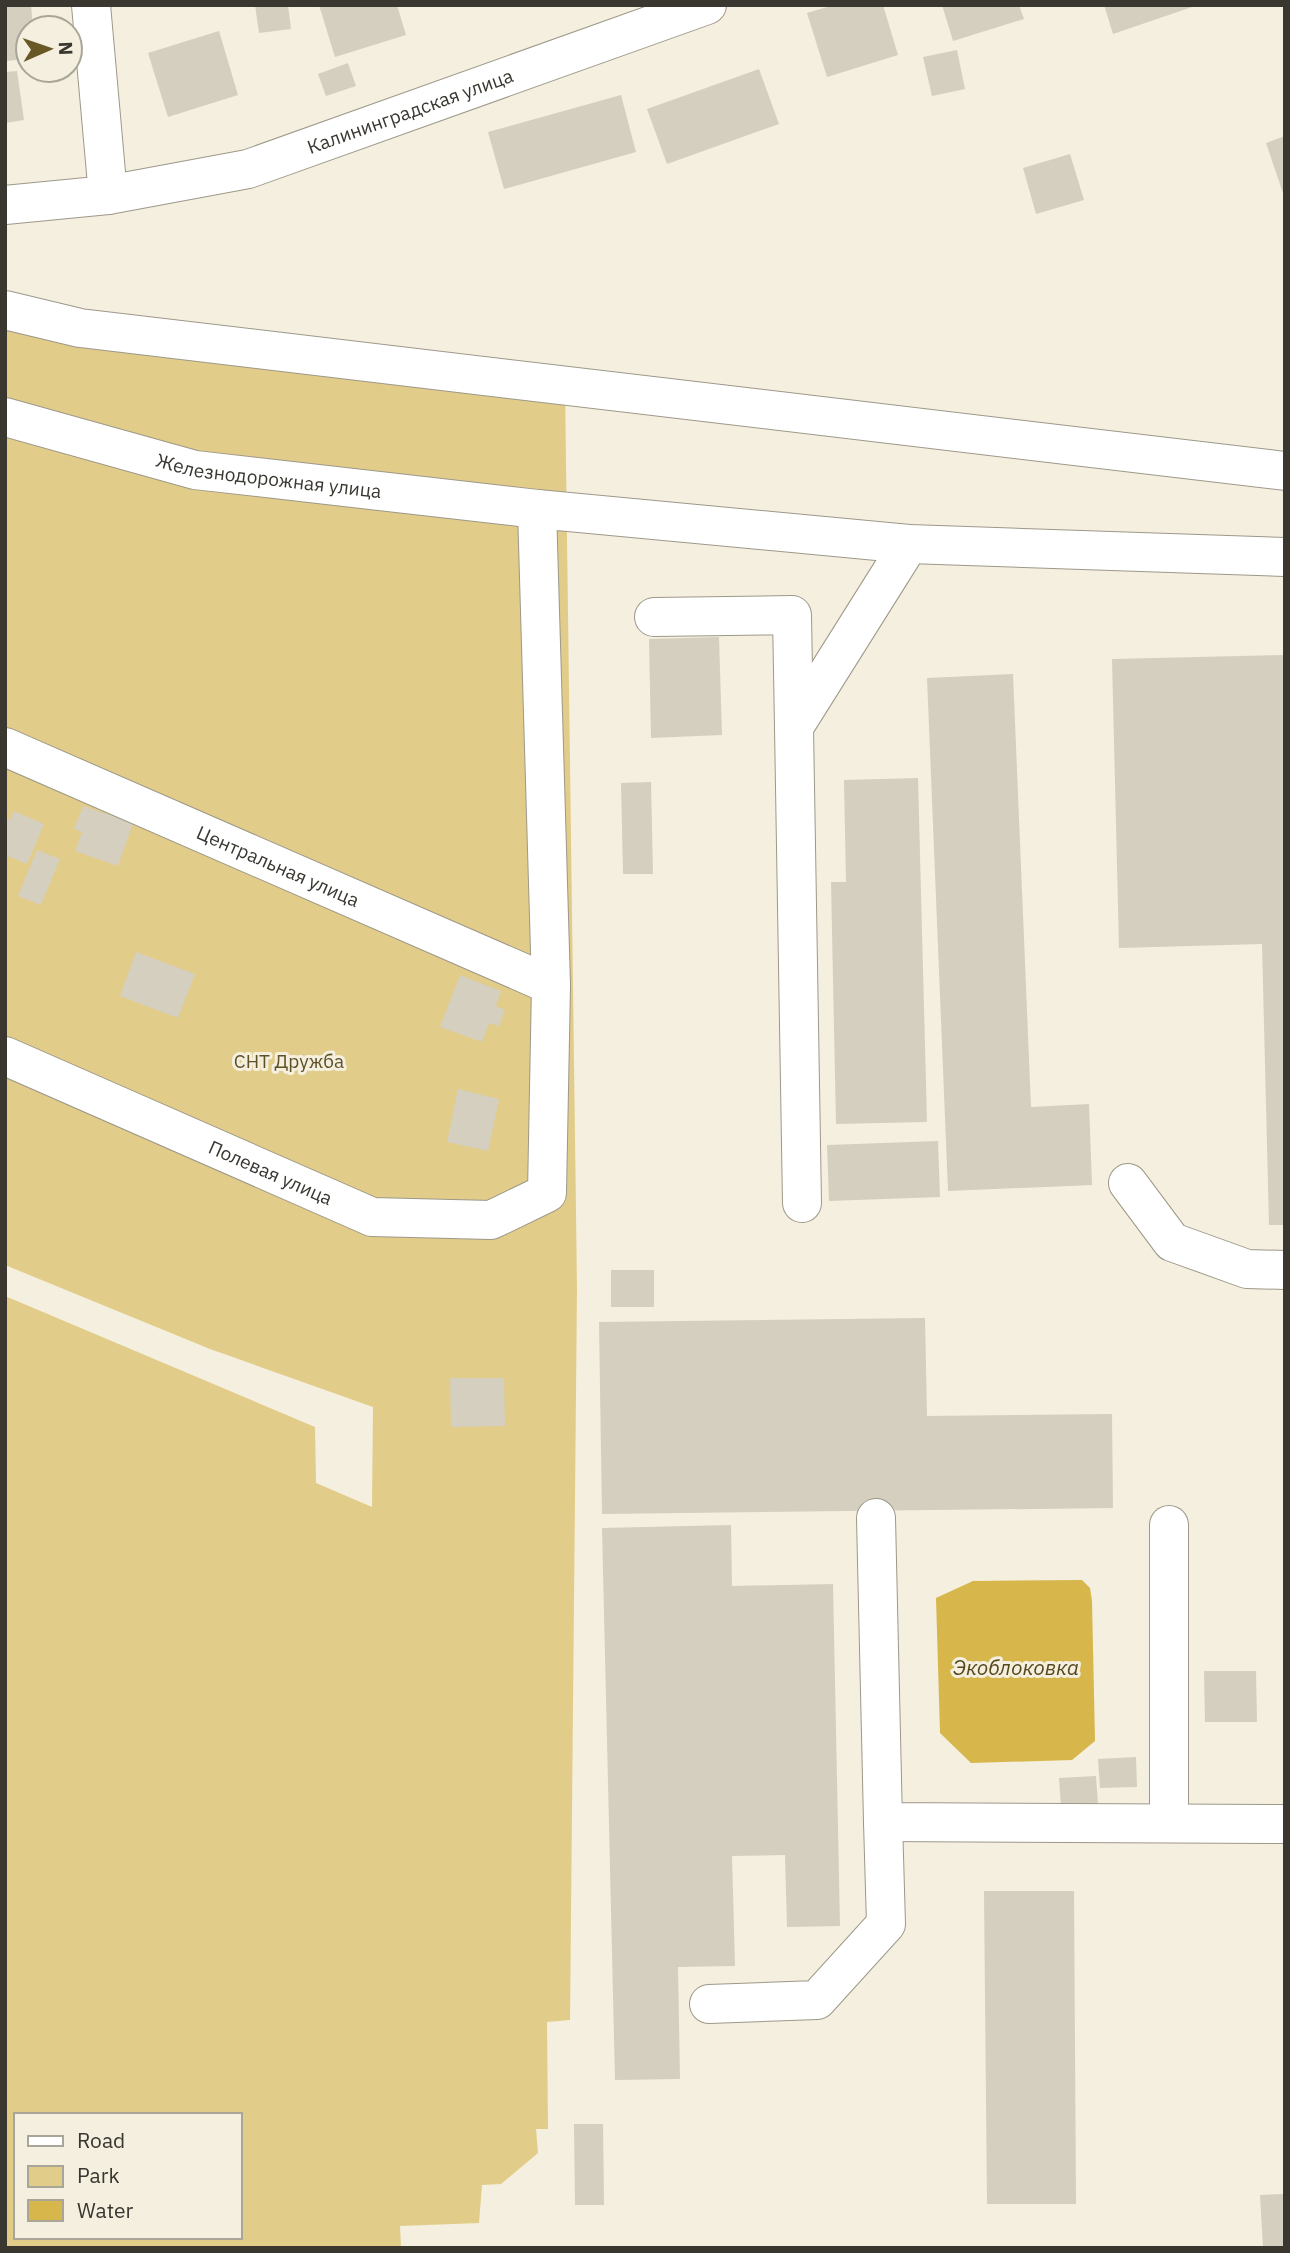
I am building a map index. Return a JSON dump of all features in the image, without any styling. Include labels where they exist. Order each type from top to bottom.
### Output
[{"type":"street","points":[[91,5],[108,195]]},
{"type":"street","name":"Калининградская улица","points":[[5,205],[108,195],[248,169],[707,5]]},
{"type":"street","points":[[5,310],[80,328],[1285,471]]},
{"type":"street","name":"Железнодорожная улица","points":[[5,417],[195,470],[537,509],[909,544],[1285,557]]},
{"type":"street","points":[[537,509],[551,985]]},
{"type":"street","points":[[794,727],[909,544]]},
{"type":"street","points":[[654,617],[792,615],[802,1203]]},
{"type":"street","name":"Центральная улица","points":[[5,747],[551,985]]},
{"type":"street","name":"Полевая улица","points":[[5,1056],[372,1217],[491,1220],[547,1193],[551,985]]},
{"type":"street","points":[[1128,1183],[1172,1242],[1247,1269],[1285,1270]]},
{"type":"street","points":[[709,2004],[817,2000],[886,1924],[876,1518]]},
{"type":"street","points":[[1169,1525],[1169,1823]]},
{"type":"street","points":[[883,1822],[1285,1824]]},
{"type":"green space","name":"СНТ Дружба","points":[[5,296],[565,388],[577,1288],[570,2020],[547,2022],[548,2129],[536,2129],[538,2153],[501,2184],[482,2185],[479,2223],[400,2226],[401,2248],[5,2248],[5,1296],[315,1427],[316,1483],[372,1507],[373,1407],[210,1349],[5,1265]]},
{"type":"water","name":"Экоблоковка","points":[[1082,1580],[1090,1588],[1092,1601],[1095,1741],[1072,1760],[971,1763],[940,1733],[936,1598],[973,1581]]},
{"type":"building","points":[[5,5],[31,5],[32,14],[14,14],[14,60],[5,61]]},
{"type":"building","points":[[255,5],[288,5],[291,29],[259,33]]},
{"type":"building","points":[[319,5],[397,5],[406,35],[335,57]]},
{"type":"building","points":[[834,5],[883,5],[898,55],[827,77],[807,13]]},
{"type":"building","points":[[942,5],[1019,5],[1024,19],[953,41]]},
{"type":"building","points":[[1104,5],[1195,5],[1195,6],[1113,34]]},
{"type":"building","points":[[219,31],[238,95],[168,117],[148,53]]},
{"type":"building","points":[[957,50],[965,89],[932,96],[923,57]]},
{"type":"building","points":[[348,63],[356,86],[326,96],[318,74]]},
{"type":"building","points":[[759,69],[779,124],[667,164],[647,109]]},
{"type":"building","points":[[14,71],[14,84],[19,84],[24,120],[5,123],[5,72]]},
{"type":"building","points":[[621,95],[636,152],[504,189],[488,132]]},
{"type":"building","points":[[1285,136],[1285,196],[1284,196],[1266,143]]},
{"type":"building","points":[[1070,154],[1084,200],[1036,214],[1023,168]]},
{"type":"building","points":[[719,637],[722,735],[651,738],[649,639]]},
{"type":"building","points":[[1285,655],[1285,1225],[1269,1225],[1262,944],[1119,948],[1112,659]]},
{"type":"building","points":[[1013,674],[1031,1107],[1089,1104],[1092,1185],[948,1191],[927,678]]},
{"type":"building","points":[[918,778],[927,1122],[836,1124],[831,882],[846,882],[844,780]]},
{"type":"building","points":[[651,782],[653,874],[623,874],[621,783]]},
{"type":"building","points":[[83,806],[133,823],[118,866],[75,851],[82,832],[74,829]]},
{"type":"building","points":[[14,811],[44,824],[27,864],[5,855],[5,818],[10,820]]},
{"type":"building","points":[[37,850],[60,859],[41,905],[18,896]]},
{"type":"building","points":[[136,952],[195,974],[178,1018],[120,996]]},
{"type":"building","points":[[460,975],[501,991],[496,1006],[505,1010],[499,1026],[489,1023],[482,1042],[440,1027]]},
{"type":"building","points":[[458,1089],[499,1099],[488,1151],[447,1142]]},
{"type":"building","points":[[938,1141],[940,1197],[829,1201],[827,1145]]},
{"type":"building","points":[[611,1270],[654,1270],[654,1307],[611,1307]]},
{"type":"building","points":[[925,1318],[927,1416],[1112,1414],[1113,1508],[602,1514],[599,1322]]},
{"type":"building","points":[[450,1378],[504,1378],[505,1426],[451,1427]]},
{"type":"building","points":[[731,1525],[732,1586],[833,1584],[840,1926],[787,1927],[785,1855],[732,1856],[735,1966],[678,1967],[680,2079],[615,2080],[602,1528]]},
{"type":"building","points":[[1204,1671],[1256,1671],[1257,1722],[1205,1722]]},
{"type":"building","points":[[1136,1757],[1137,1787],[1100,1788],[1098,1759]]},
{"type":"building","points":[[1096,1776],[1098,1805],[1061,1807],[1059,1778]]},
{"type":"building","points":[[984,1891],[1074,1891],[1076,2204],[987,2204]]},
{"type":"building","points":[[574,2124],[603,2124],[604,2205],[575,2205]]},
{"type":"building","points":[[1285,2194],[1285,2248],[1263,2248],[1260,2195]]}]
